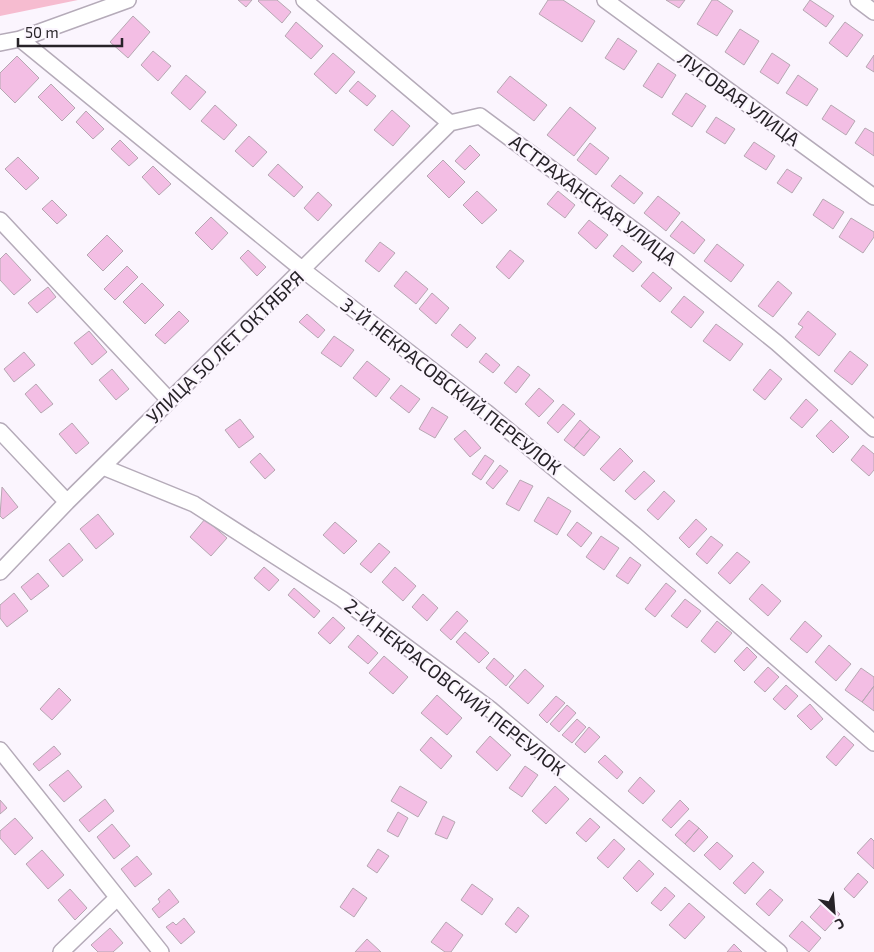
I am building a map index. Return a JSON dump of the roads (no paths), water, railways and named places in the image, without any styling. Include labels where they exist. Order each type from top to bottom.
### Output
[{"type":"street","points":[[0,43],[20,39],[128,0]]},
{"type":"street","points":[[304,0],[450,123]]},
{"type":"street","name":"ЛУГОВАЯ УЛИЦА","points":[[605,0],[874,197]]},
{"type":"street","points":[[858,0],[874,12]]},
{"type":"street","name":"3-Й НЕКРАСОВСКИЙ ПЕРЕУЛОК","points":[[20,39],[303,270],[486,412],[635,535],[874,743]]},
{"type":"street","name":"АСТРАХАНСКАЯ УЛИЦА","points":[[450,123],[480,116],[673,260],[873,425]]},
{"type":"street","name":"УЛИЦА 50 ЛЕТ ОКТЯБРЯ","points":[[0,572],[169,400],[450,123]]},
{"type":"street","points":[[0,220],[169,400]]},
{"type":"street","points":[[0,431],[67,502]]},
{"type":"street","name":"2-Й НЕКРАСОВСКИЙ ПЕРЕУЛОК","points":[[102,467],[194,504],[342,599],[490,709],[778,952]]},
{"type":"street","points":[[0,750],[161,952]]},
{"type":"street","points":[[61,952],[117,898]]}]
